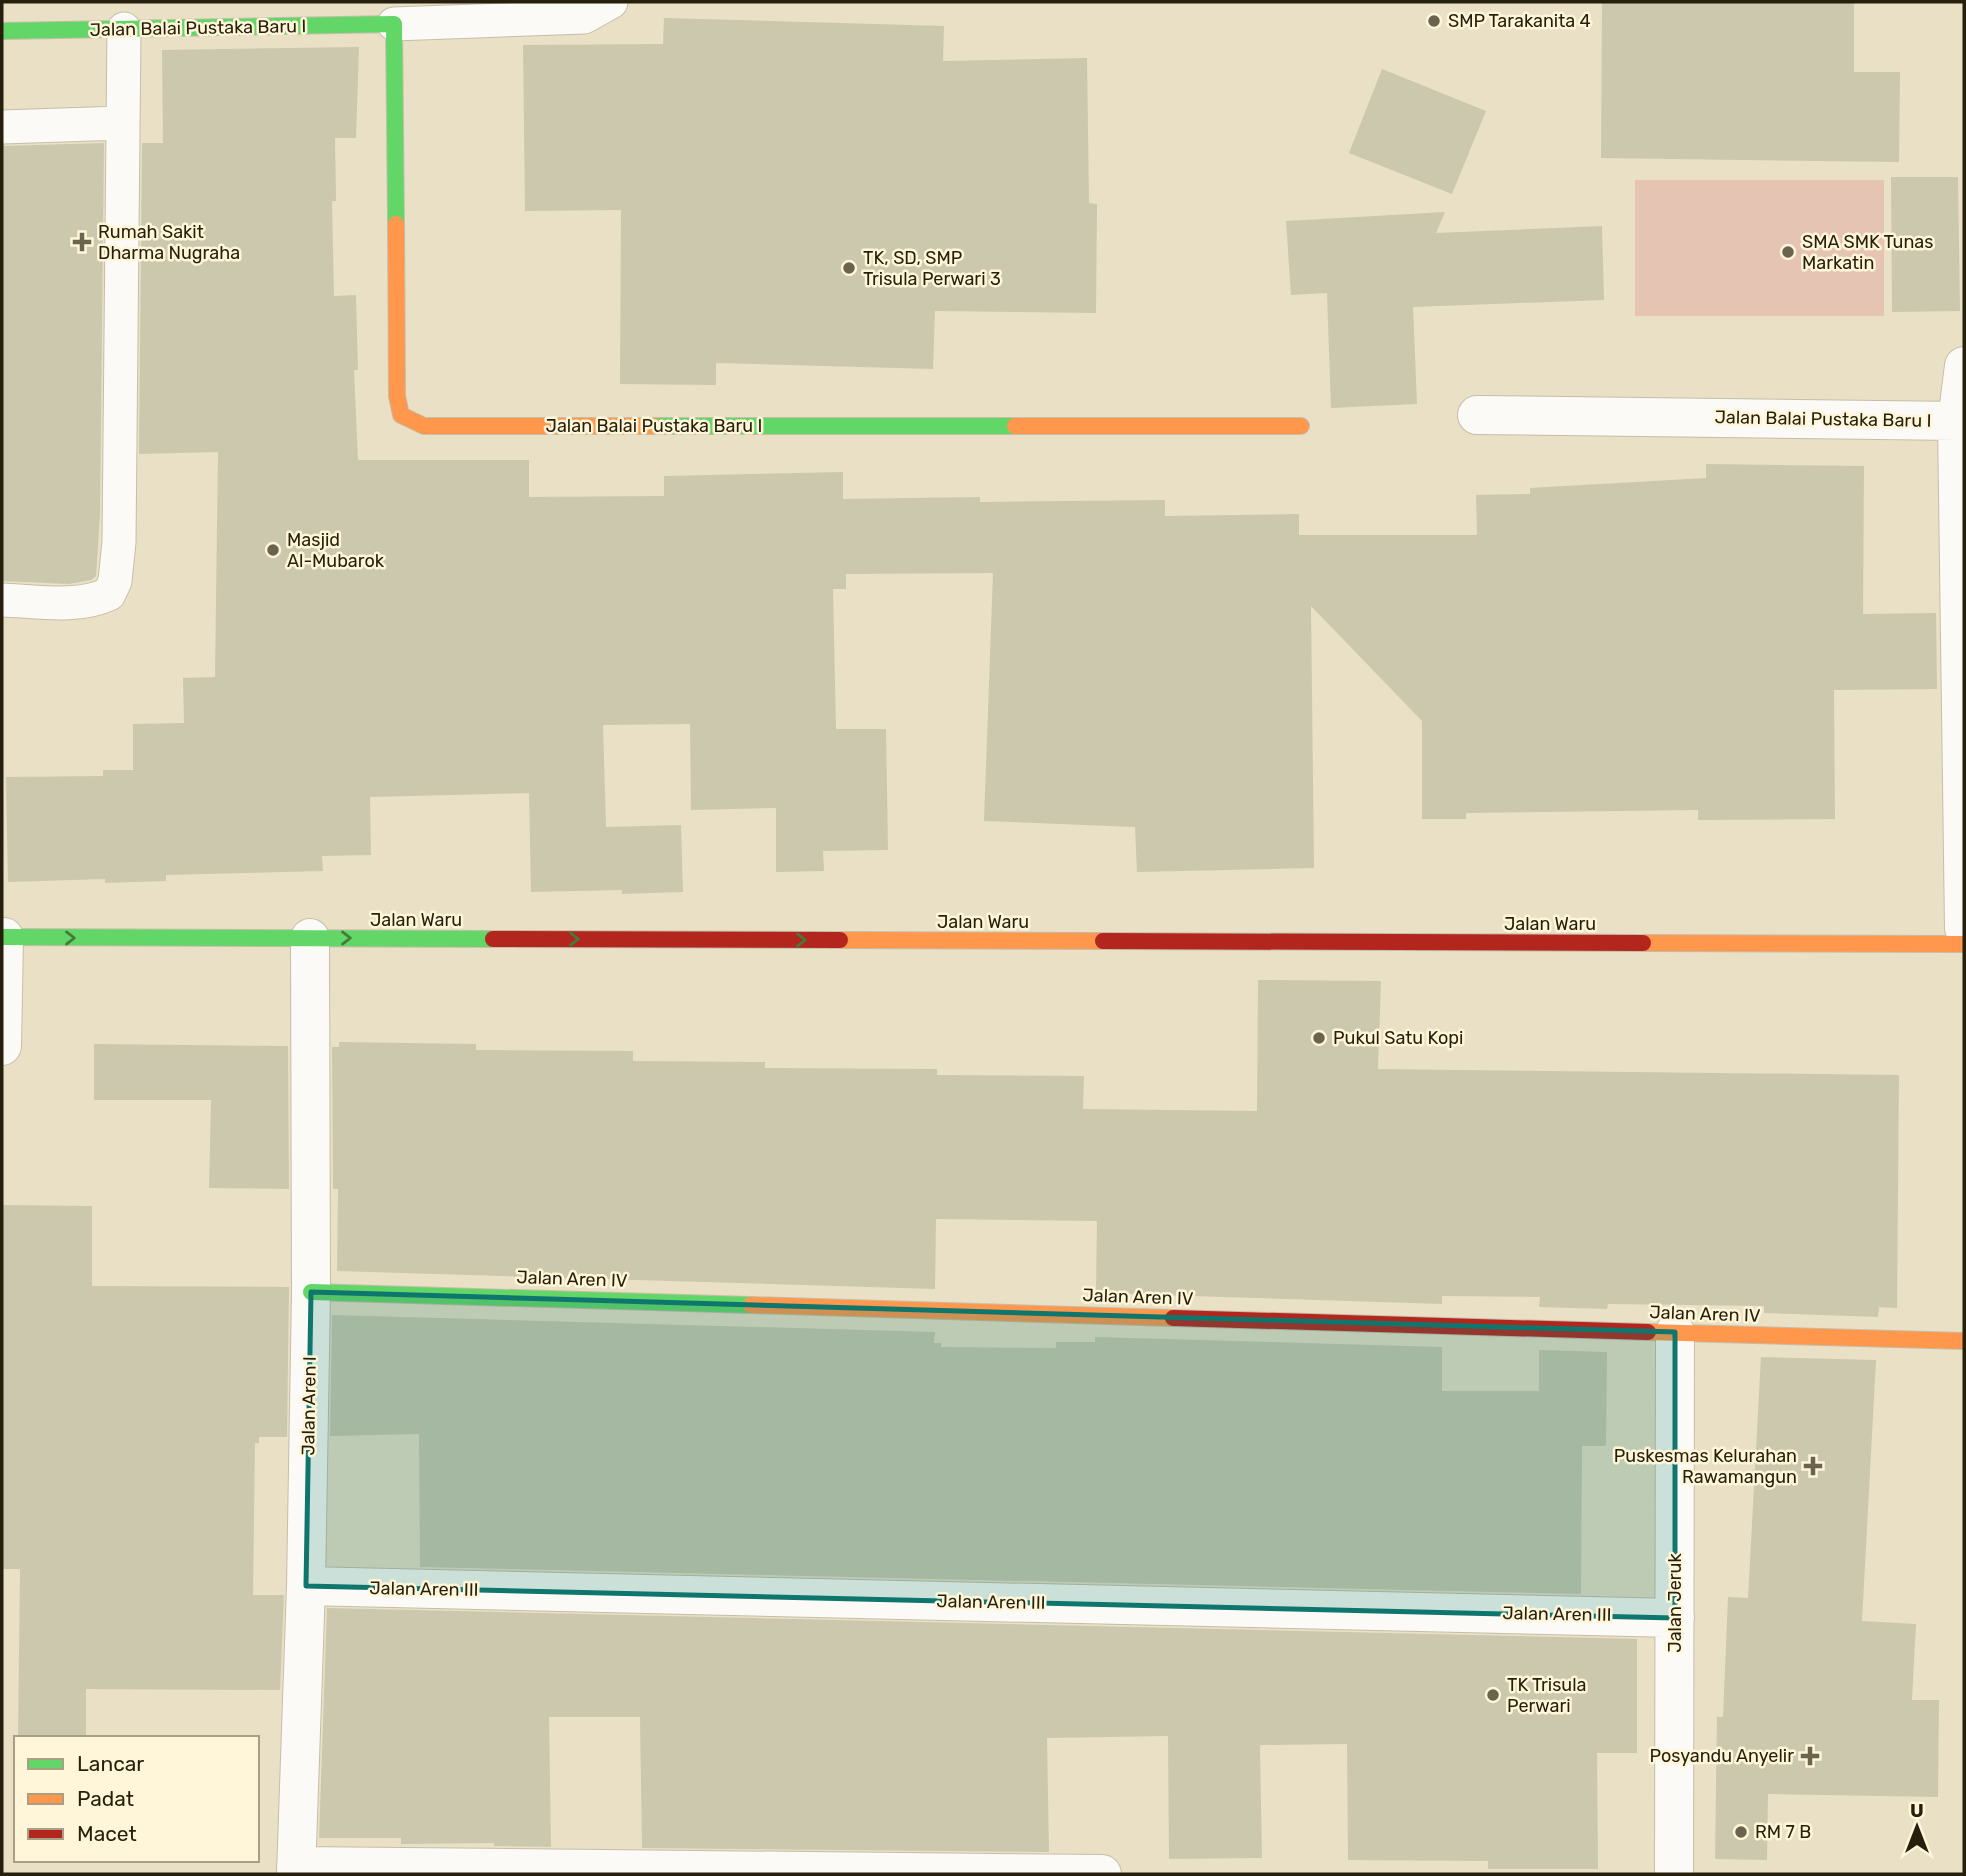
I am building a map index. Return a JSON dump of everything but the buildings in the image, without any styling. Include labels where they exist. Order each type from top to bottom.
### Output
[{"type":"street","name":"Jalan Balai Pustaka Baru I","points":[[2,32],[394,24],[397,396],[401,415],[424,426],[1301,426]]},
{"type":"street","points":[[1957,421],[1964,366]]},
{"type":"street","name":"Jalan Balai Pustaka Baru I","points":[[1477,415],[1957,421],[1964,928]]},
{"type":"street","points":[[2,1046],[3,937]]},
{"type":"street","name":"Jalan Waru","points":[[3,937],[1964,944]]},
{"type":"street","name":"Jalan Aren I","points":[[296,1870],[306,1586],[312,1292],[310,938]]},
{"type":"street","name":"Jalan Aren IV","points":[[312,1292],[1964,1341]]},
{"type":"street","name":"Jalan Jeruk","points":[[1674,1874],[1675,1332]]},
{"type":"street","name":"Jalan Aren III","points":[[306,1586],[1675,1618]]},
{"type":"street","points":[[296,1870],[1102,1874]]},
{"type":"lane","name":"Jalan Balai Pustaka Baru I","points":[[394,24],[584,17],[611,2]]},
{"type":"lane","points":[[2,600],[95,600],[109,594],[115,581],[119,542],[124,29]]},
{"type":"lane","points":[[2,127],[122,123]]},
{"type":"highlighted area","points":[[311,1292],[1675,1332],[1675,1618],[306,1586]]},
{"type":"shaded area","points":[[1635,180],[1884,180],[1884,316],[1635,316]]},
{"type":"traffic: fast","points":[[2,31],[394,24],[396,224]]},
{"type":"traffic: fast","points":[[654,426],[1015,426]]},
{"type":"traffic: fast","points":[[2,937],[493,939]]},
{"type":"traffic: fast","points":[[311,1292],[751,1305]]},
{"type":"traffic: slow","points":[[396,224],[397,396],[401,415],[424,426],[654,426]]},
{"type":"traffic: slow","points":[[1015,426],[1301,426]]},
{"type":"traffic: slow","points":[[840,940],[1103,941]]},
{"type":"traffic: slow","points":[[1643,943],[1964,944]]},
{"type":"traffic: slow","points":[[751,1305],[1173,1318]]},
{"type":"traffic: slow","points":[[1648,1332],[1964,1341]]},
{"type":"traffic: jam","points":[[493,939],[840,940]]},
{"type":"traffic: jam","points":[[1103,941],[1643,943]]},
{"type":"traffic: jam","points":[[1173,1318],[1648,1332]]},
{"type":"place","name":"SMP Tarakanita 4","points":[[1434,21]]},
{"type":"place","name":"Rumah Sakit Dharma Nugraha","points":[[82,242]]},
{"type":"place","name":"SMA SMK Tunas Markatin","points":[[1788,252]]},
{"type":"place","name":"TK, SD, SMP Trisula Perwari 3","points":[[849,268]]},
{"type":"place","name":"Masjid Al-Mubarok","points":[[273,550]]},
{"type":"place","name":"Pukul Satu Kopi","points":[[1319,1038]]},
{"type":"place","name":"Puskesmas Kelurahan Rawamangun","points":[[1813,1466]]},
{"type":"place","name":"TK Trisula Perwari","points":[[1493,1695]]},
{"type":"place","name":"Posyandu Anyelir","points":[[1810,1756]]},
{"type":"place","name":"RM 7 B","points":[[1741,1832]]}]
